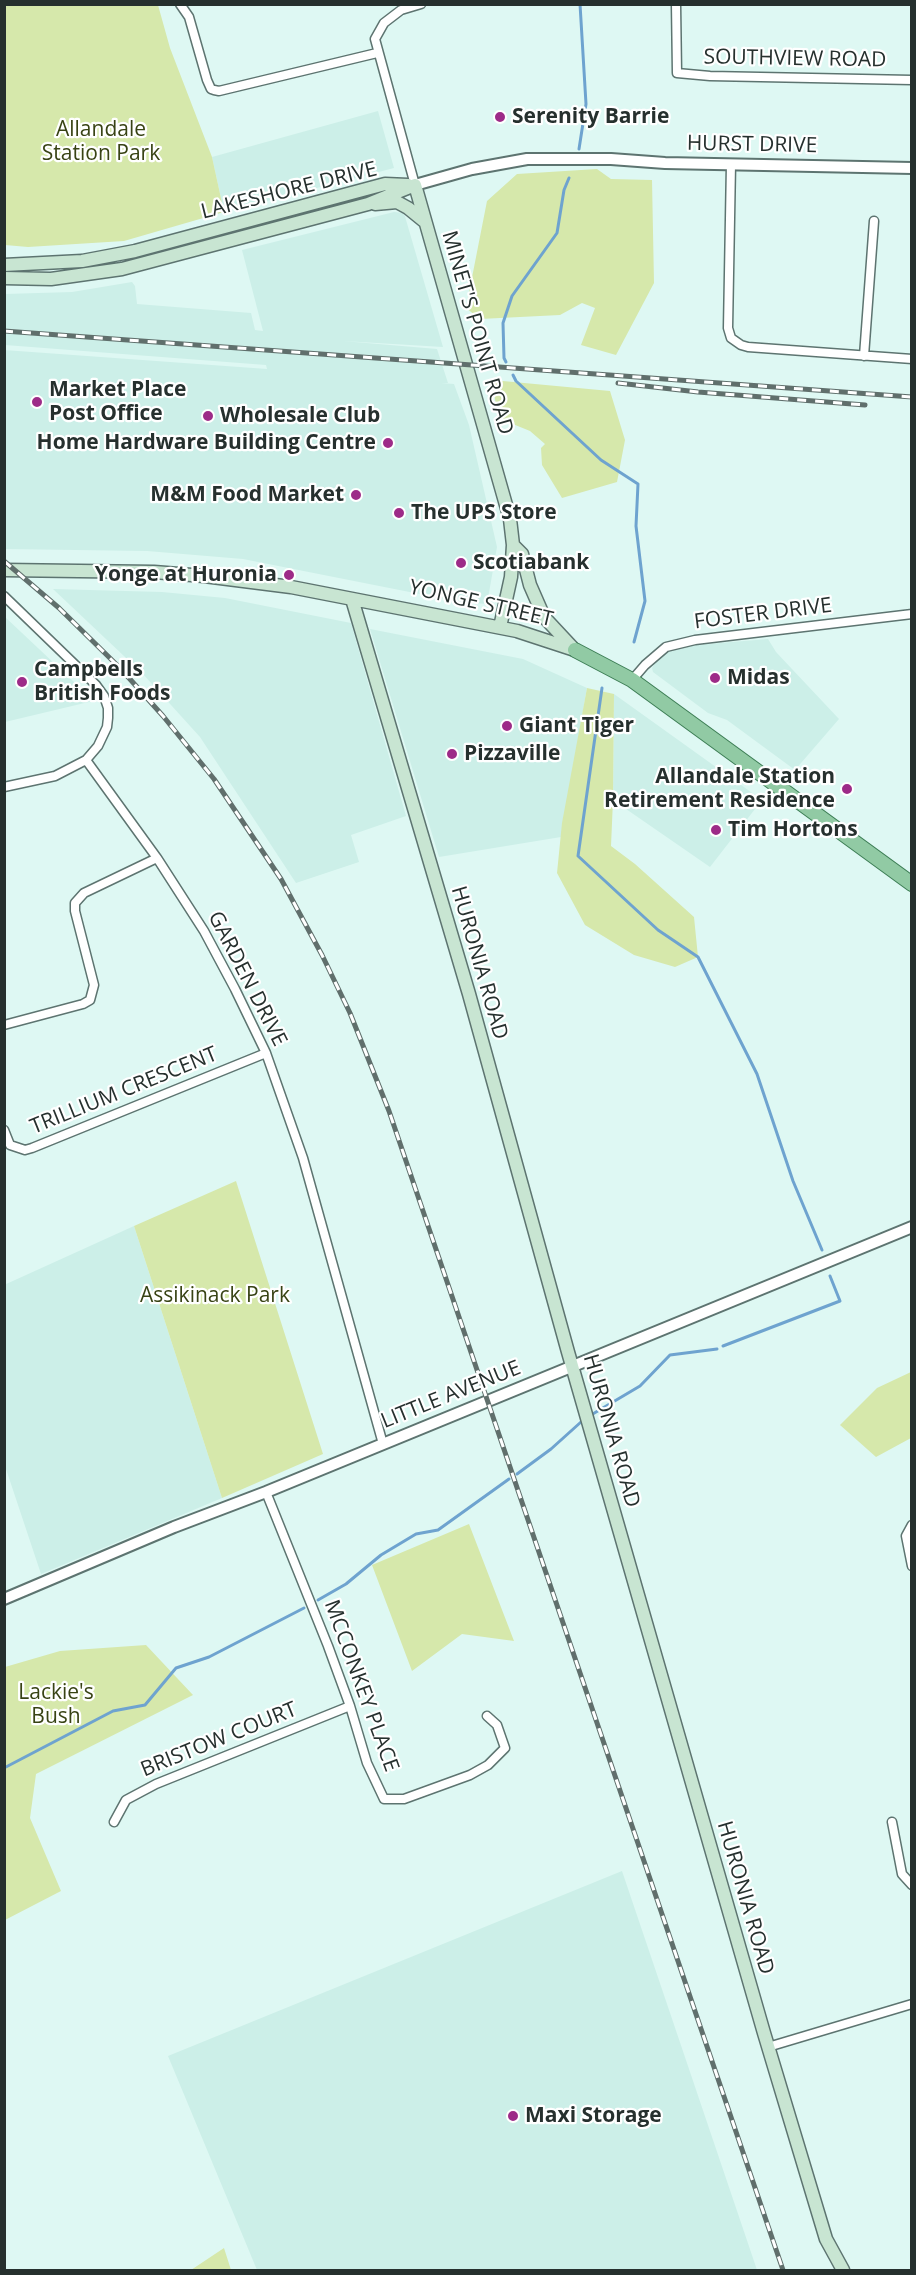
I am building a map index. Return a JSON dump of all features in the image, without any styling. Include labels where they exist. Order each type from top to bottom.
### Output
[{"type":"main road","name":"LAKESHORE DRIVE","points":[[4,265],[82,261],[135,251],[386,184],[415,185]]},
{"type":"main road","name":"LAKESHORE DRIVE","points":[[4,278],[51,279],[122,269],[368,204],[415,185]]},
{"type":"main road","name":"MINET'S POINT ROAD","points":[[415,185],[510,519],[513,545],[511,577],[500,627]]},
{"type":"main road","points":[[368,204],[397,202],[424,221]]},
{"type":"main road","points":[[513,545],[522,554],[530,585],[544,617],[575,650]]},
{"type":"main road","name":"YONGE STREET","points":[[4,570],[154,572],[291,587],[500,627],[554,641],[632,680],[912,884]]},
{"type":"main road","name":"HURONIA ROAD","points":[[352,598],[469,994],[572,1366],[768,2047],[826,2239],[843,2271]]},
{"type":"street","points":[[180,4],[189,17],[211,89],[219,91],[377,53],[375,39],[384,23],[401,10],[421,4]]},
{"type":"street","name":"SOUTHVIEW ROAD","points":[[676,4],[677,73],[710,76],[912,80]]},
{"type":"street","name":"MINET'S POINT ROAD","points":[[377,53],[415,185]]},
{"type":"street","name":"HURST DRIVE","points":[[415,185],[472,169],[527,159],[611,159],[665,163],[912,168]]},
{"type":"street","points":[[731,164],[728,328],[731,338],[748,347],[912,359]]},
{"type":"street","points":[[864,356],[874,221]]},
{"type":"street","points":[[4,596],[96,685],[104,696],[108,708],[107,727],[98,746],[86,760],[55,776],[4,787]]},
{"type":"street","name":"FOSTER DRIVE","points":[[632,680],[666,647],[695,640],[912,614]]},
{"type":"street","name":"GARDEN DRIVE","points":[[86,760],[157,858],[214,949],[266,1053],[303,1158],[382,1444]]},
{"type":"street","points":[[4,1024],[83,1004],[90,1000],[94,985],[75,911],[75,903],[84,893],[157,858]]},
{"type":"street","name":"TRILLIUM CRESCENT","points":[[4,1130],[10,1145],[25,1150],[32,1148],[266,1053]]},
{"type":"street","name":"LITTLE AVENUE","points":[[4,1599],[174,1527],[266,1492],[912,1227]]},
{"type":"street","name":"MCCONKEY PLACE","points":[[266,1492],[350,1706],[367,1763],[384,1799],[404,1799],[488,1765],[506,1748],[497,1725],[487,1716]]},
{"type":"street","points":[[912,1525],[906,1536],[912,1566]]},
{"type":"street","name":"BRISTOW COURT","points":[[114,1822],[126,1800],[156,1784],[350,1706]]},
{"type":"street","points":[[892,1822],[902,1874],[912,1885]]},
{"type":"street","points":[[768,2047],[912,2004]]},
{"type":"shaded area","points":[[378,111],[394,168],[224,212],[212,157]]},
{"type":"shaded area","points":[[394,212],[404,213],[443,347],[343,341],[437,349],[448,383],[441,383],[454,384],[469,425],[497,547],[487,604],[460,602],[243,559],[147,551],[4,549],[4,350],[267,369],[266,365],[5,345],[5,294],[72,292],[132,282],[135,286],[137,304],[251,313],[255,330],[263,331],[242,250]]},
{"type":"shaded area","points":[[53,589],[162,592],[225,598],[351,623],[406,816],[351,835],[359,862],[296,883],[200,737],[142,673]]},
{"type":"shaded area","points":[[4,616],[91,698],[93,701],[5,722]]},
{"type":"shaded area","points":[[370,629],[523,659],[587,688],[561,837],[439,857]]},
{"type":"shaded area","points":[[768,639],[776,652],[839,719],[795,770],[727,720],[708,713],[653,672],[652,668],[658,659],[669,651],[696,645]]},
{"type":"shaded area","points":[[614,694],[762,800],[710,867],[613,800]]},
{"type":"shaded area","points":[[134,1226],[222,1498],[41,1574],[5,1466],[4,1285]]},
{"type":"shaded area","points":[[622,1871],[757,2270],[257,2270],[168,2056]]},
{"type":"green space","name":"Allandale Station Park","points":[[4,5],[158,5],[170,48],[212,157],[224,212],[124,241],[28,247],[5,245]]},
{"type":"green space","points":[[597,169],[611,179],[652,180],[654,283],[616,355],[581,345],[595,308],[582,303],[560,315],[480,319],[466,308],[487,201],[517,174]]},
{"type":"green space","points":[[492,380],[610,391],[625,440],[617,482],[562,498],[542,465],[541,448],[545,444],[530,431],[498,418]]},
{"type":"green space","points":[[587,688],[614,694],[611,846],[635,864],[694,917],[698,957],[675,967],[634,955],[585,925],[557,873],[562,823]]},
{"type":"green space","name":"Assikinack Park","points":[[236,1181],[323,1454],[222,1498],[134,1226]]},
{"type":"green space","points":[[911,1372],[911,1438],[876,1457],[840,1425],[877,1388]]},
{"type":"green space","points":[[469,1524],[514,1641],[462,1634],[412,1671],[372,1565]]},
{"type":"green space","name":"Lackie's Bush","points":[[146,1645],[193,1695],[36,1774],[30,1818],[61,1891],[5,1920],[5,1667],[60,1651]]},
{"type":"green space","points":[[224,2248],[231,2270],[191,2270]]},
{"type":"waterway","points":[[579,149],[586,104],[580,4]]},
{"type":"waterway","points":[[506,362],[503,323],[512,296],[557,233],[564,190],[569,178]]},
{"type":"waterway","points":[[513,375],[516,381],[601,460],[638,484],[636,526],[645,601],[634,642]]},
{"type":"waterway","points":[[602,688],[578,856],[658,930],[698,957],[757,1074],[793,1181],[822,1250]]},
{"type":"waterway","points":[[723,1346],[840,1301],[830,1276]]},
{"type":"waterway","points":[[591,1415],[640,1386],[670,1355],[717,1349]]},
{"type":"waterway","points":[[517,1474],[551,1449],[581,1422]]},
{"type":"waterway","points":[[318,1600],[346,1584],[381,1555],[416,1534],[438,1530],[509,1479]]},
{"type":"waterway","points":[[4,1768],[113,1711],[145,1705],[176,1668],[209,1657],[304,1608]]},
{"type":"railway","points":[[4,331],[912,397]]},
{"type":"railway","points":[[618,383],[698,392],[865,405]]},
{"type":"railway","points":[[4,561],[59,608],[120,668],[214,779],[281,879],[350,1013],[389,1111],[783,2270]]},
{"type":"place","name":"Serenity Barrie","points":[[500,117]]},
{"type":"place","name":"Market Place Post Office","points":[[37,402]]},
{"type":"place","name":"Wholesale Club","points":[[208,416]]},
{"type":"place","name":"Home Hardware Building Centre","points":[[388,443]]},
{"type":"place","name":"M&M Food Market","points":[[356,495]]},
{"type":"place","name":"The UPS Store","points":[[399,513]]},
{"type":"place","name":"Scotiabank","points":[[461,563]]},
{"type":"place","name":"Yonge at Huronia","points":[[289,575]]},
{"type":"place","name":"Midas","points":[[715,678]]},
{"type":"place","name":"Campbells British Foods","points":[[22,682]]},
{"type":"place","name":"Giant Tiger","points":[[507,726]]},
{"type":"place","name":"Pizzaville","points":[[452,754]]},
{"type":"place","name":"Allandale Station Retirement Residence","points":[[847,789]]},
{"type":"place","name":"Tim Hortons","points":[[716,830]]},
{"type":"place","name":"Maxi Storage","points":[[513,2116]]}]
